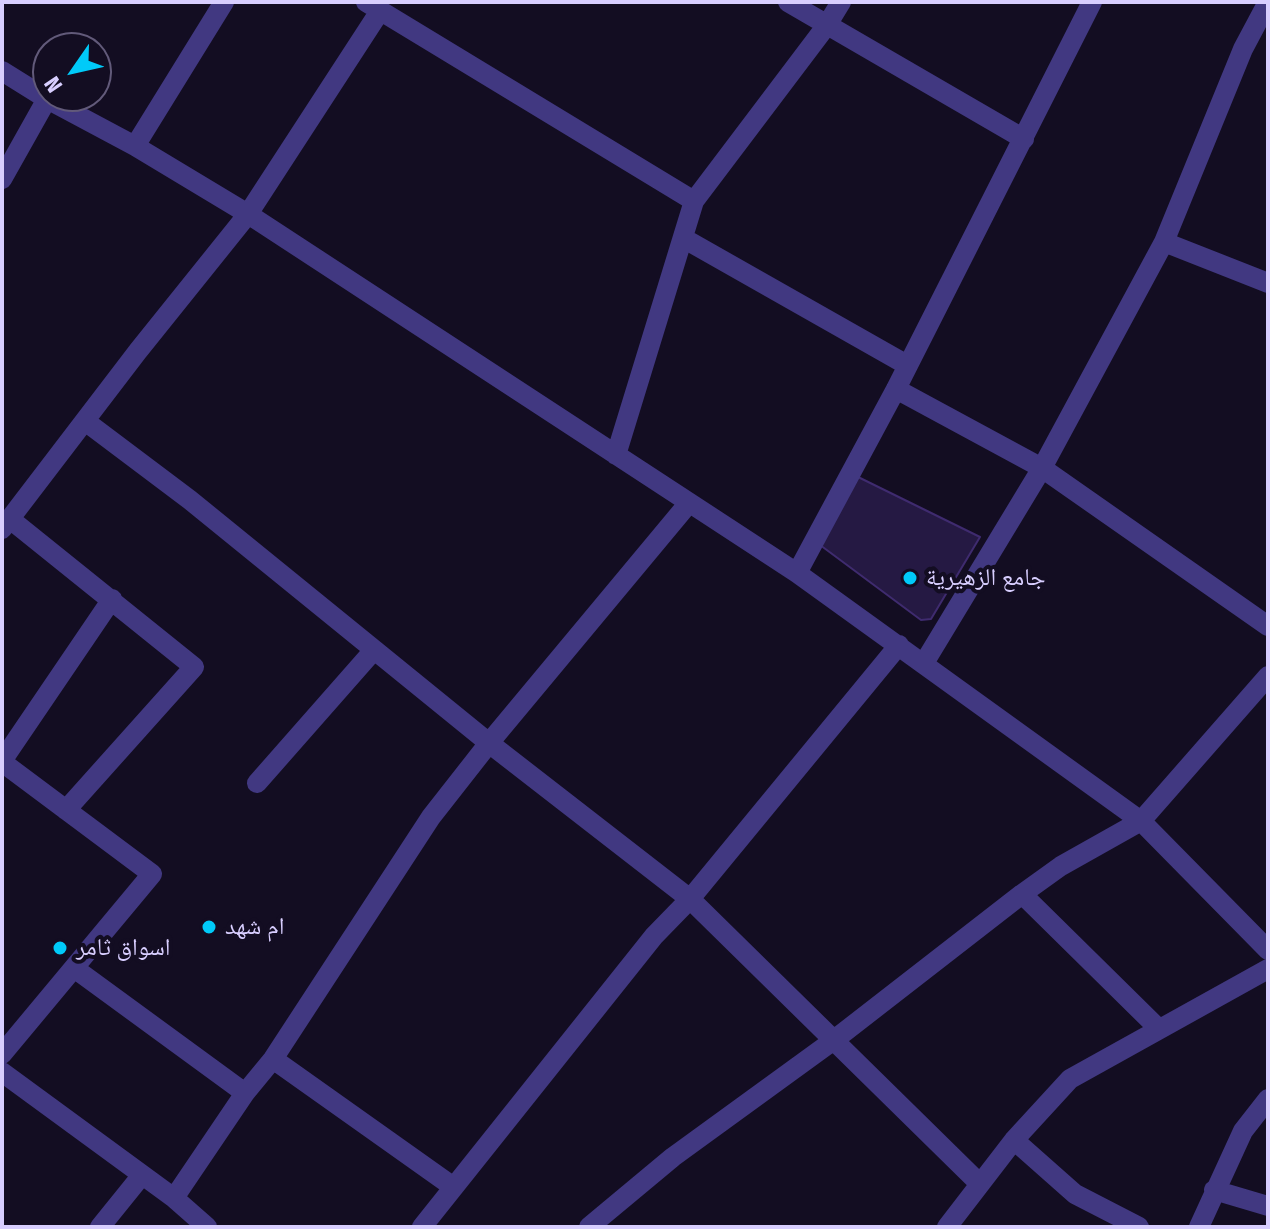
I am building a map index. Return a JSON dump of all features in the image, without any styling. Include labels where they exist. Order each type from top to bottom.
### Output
[{"type":"street","points":[[135,146],[224,2]]},
{"type":"street","points":[[788,2],[1024,139]]},
{"type":"street","points":[[616,455],[694,201],[827,25],[841,2]]},
{"type":"street","points":[[797,573],[896,389],[1092,2]]},
{"type":"street","points":[[924,663],[1042,468],[1164,242],[1243,49],[1268,2]]},
{"type":"street","points":[[66,810],[194,667],[112,599],[6,524],[248,214],[373,6],[694,201]]},
{"type":"street","points":[[2,71],[32,90]]},
{"type":"street","points":[[2,179],[40,112]]},
{"type":"street","points":[[71,112],[248,214],[797,573],[1141,821],[1268,950]]},
{"type":"street","points":[[683,238],[907,365]]},
{"type":"street","points":[[1164,242],[1268,283]]},
{"type":"street","points":[[896,389],[1042,468],[1268,626]]},
{"type":"street","points":[[85,421],[190,500],[489,743],[690,899],[980,1184]]},
{"type":"street","points":[[174,1198],[245,1093],[273,1059],[431,817],[688,504]]},
{"type":"street","points":[[2,1054],[152,874],[2,762],[112,599]]},
{"type":"street","points":[[422,1227],[654,936],[690,899],[899,645]]},
{"type":"street","points":[[257,783],[374,650]]},
{"type":"street","points":[[589,1227],[673,1157],[834,1040],[1022,894],[1061,866],[1141,821],[1268,676]]},
{"type":"street","points":[[1022,894],[1159,1029]]},
{"type":"street","points":[[74,968],[245,1093]]},
{"type":"street","points":[[947,1227],[1014,1140],[1070,1079],[1268,969]]},
{"type":"street","points":[[273,1059],[452,1186]]},
{"type":"street","points":[[2,1072],[174,1198],[207,1227]]},
{"type":"street","points":[[1199,1227],[1243,1131],[1268,1099]]},
{"type":"street","points":[[1014,1140],[1075,1194],[1139,1227]]},
{"type":"street","points":[[100,1227],[142,1175]]},
{"type":"street","points":[[1214,1190],[1268,1206]]},
{"type":"building","name":"جامع الزهيرية","points":[[854,475],[980,537],[931,619],[921,620],[816,542]]},
{"type":"place","name":"جامع الزهيرية","points":[[910,578]]},
{"type":"place","name":"ام شهد","points":[[209,927]]},
{"type":"place","name":"اسواق ثامر","points":[[60,948]]}]
